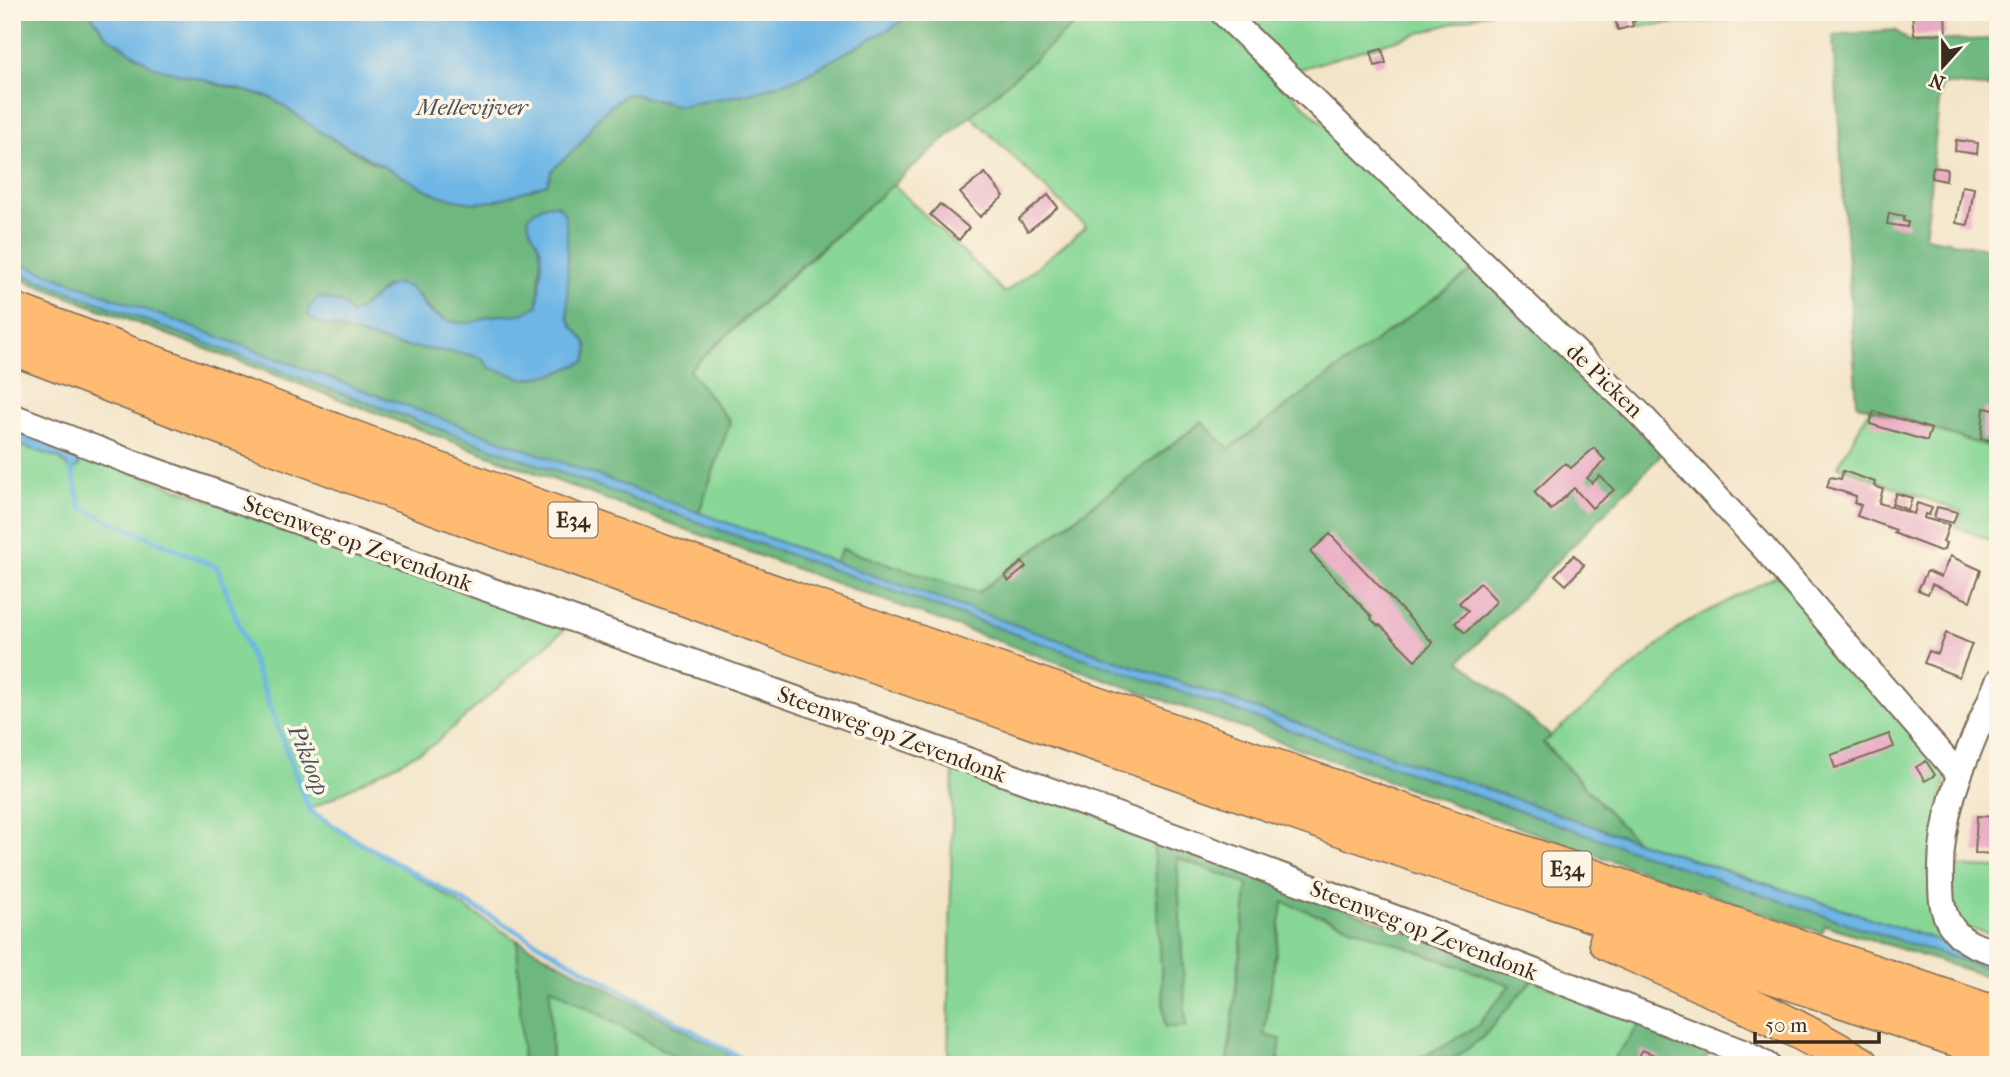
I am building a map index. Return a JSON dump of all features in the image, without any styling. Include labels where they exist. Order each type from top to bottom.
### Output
[{"type":"highway","name":"E34","points":[[12,311],[803,604],[1998,1016]]},
{"type":"highway","name":"E34","points":[[12,346],[342,472],[793,636],[1545,898],[1998,1052]]},
{"type":"highway","points":[[1545,898],[1586,932],[1829,1045],[1861,1065]]},
{"type":"street","name":"de Picken","points":[[1222,12],[1640,414],[1764,548],[1959,775]]},
{"type":"street","name":"Steenweg op Zevendonk","points":[[12,416],[128,461],[975,763],[1417,926],[1745,1053],[1767,1065]]},
{"type":"street","points":[[1998,681],[1959,775],[1944,823],[1940,857],[1944,913],[1954,930],[1971,943],[1998,953]]},
{"type":"green space","points":[[12,12],[89,12],[106,35],[212,83],[272,98],[322,133],[370,161],[474,203],[494,201],[547,184],[551,170],[581,143],[596,119],[624,95],[634,94],[678,106],[750,93],[799,78],[895,26],[911,12],[991,12],[1000,18],[1004,12],[1088,12],[793,273],[689,370],[730,422],[699,513],[835,562],[842,549],[978,593],[1202,422],[1229,449],[1474,269],[1663,453],[1460,661],[1551,736],[1543,743],[1636,841],[1998,960],[1998,980],[1825,925],[1822,933],[1616,862],[693,532],[12,276]],"holes":[[[549,204],[557,205],[564,212],[568,317],[570,325],[578,332],[485,363],[482,358],[467,354],[396,345],[316,322],[319,298],[335,303],[351,315],[371,302],[386,286],[420,296],[438,315],[463,325],[481,322],[490,316],[512,316],[527,312],[538,305],[541,254],[539,245]]]},
{"type":"green space","points":[[1088,12],[1207,12],[1474,269],[1228,449],[1201,422],[977,593],[843,549],[835,562],[699,513],[730,422],[689,370],[893,184],[1005,293],[1086,227],[970,115]]},
{"type":"green space","points":[[1236,12],[1490,12],[1296,70]]},
{"type":"green space","points":[[1636,12],[1793,12],[1794,15],[1640,26]]},
{"type":"green space","points":[[1895,30],[1909,41],[1998,39],[1998,88],[1941,84],[1925,237],[1998,250],[1998,450],[1857,404],[1833,35]]},
{"type":"green space","points":[[1870,409],[1998,450],[1998,543],[1956,527],[1962,512],[1838,466]]},
{"type":"green space","points":[[12,429],[565,629],[433,745],[309,810],[517,940],[523,1065],[12,1065]]},
{"type":"green space","points":[[1778,575],[1946,775],[1938,815],[1959,948],[1636,841],[1543,742],[1685,623]]},
{"type":"green space","points":[[953,765],[1153,835],[1165,1027],[1186,1027],[1177,857],[1248,884],[1227,1065],[948,1065]]},
{"type":"green space","points":[[1153,835],[1532,980],[1482,1038],[1445,1065],[1400,1065],[1441,1048],[1477,1026],[1510,985],[1283,902],[1264,1035],[1281,1039],[1278,1061],[1289,1063],[1227,1065],[1248,884],[1177,858],[1186,1027],[1165,1027]]},
{"type":"green space","points":[[1945,866],[1998,868],[1998,936],[1958,926]]},
{"type":"green space","points":[[1283,902],[1510,985],[1478,1026],[1441,1048],[1400,1065],[1288,1065],[1278,1061],[1264,1035]]},
{"type":"green space","points":[[517,940],[750,1065],[691,1065],[550,987],[552,1065],[523,1065]]},
{"type":"green space","points":[[1532,980],[1642,1022],[1609,1065],[1446,1065],[1482,1038]]},
{"type":"green space","points":[[550,987],[691,1065],[552,1065]]},
{"type":"green space","points":[[1642,1022],[1714,1049],[1699,1065],[1609,1065]]},
{"type":"water","name":"Mellevijver","points":[[89,12],[911,12],[895,26],[799,78],[750,93],[678,106],[634,94],[624,95],[596,119],[581,143],[552,170],[547,184],[494,201],[474,203],[433,193],[322,133],[272,98],[154,67],[106,35]]},
{"type":"water","points":[[549,204],[557,205],[564,212],[567,230],[568,317],[585,341],[588,352],[586,361],[554,374],[525,379],[490,368],[482,358],[396,345],[316,322],[309,316],[308,309],[319,297],[344,304],[351,315],[395,284],[412,289],[427,309],[440,318],[451,321],[471,323],[499,315],[526,312],[538,305],[542,266],[539,246],[528,220],[537,209]]},
{"type":"water","points":[[12,260],[835,562],[1636,841],[1998,960],[1998,972],[1601,840],[608,490],[12,270]]},
{"type":"water","points":[[12,431],[49,442],[74,456],[80,462],[79,466],[72,471],[59,458],[12,443]]},
{"type":"building","points":[[1634,12],[1635,21],[1632,22],[1633,26],[1618,30],[1614,15]]},
{"type":"building","points":[[1912,12],[1945,12],[1946,34],[1914,35]]},
{"type":"building","points":[[1382,49],[1386,63],[1375,66],[1371,52]]},
{"type":"building","points":[[1956,140],[1978,143],[1977,154],[1955,151]]},
{"type":"building","points":[[1933,167],[1947,169],[1946,181],[1931,178]]},
{"type":"building","points":[[985,173],[1004,196],[980,217],[960,193]]},
{"type":"building","points":[[1962,186],[1974,188],[1968,225],[1956,223]]},
{"type":"building","points":[[1048,195],[1058,207],[1028,231],[1019,219]]},
{"type":"building","points":[[940,204],[969,228],[959,240],[930,215]]},
{"type":"building","points":[[1889,213],[1904,216],[1903,221],[1908,222],[1907,227],[1887,224]]},
{"type":"building","points":[[1996,404],[1998,441],[1981,439],[1984,408],[1995,410]]},
{"type":"building","points":[[1874,411],[1931,429],[1927,441],[1870,424]]},
{"type":"building","points":[[1594,448],[1605,460],[1587,478],[1592,483],[1600,476],[1614,490],[1592,508],[1574,488],[1551,510],[1534,492],[1565,463],[1571,468]]},
{"type":"building","points":[[1843,471],[1875,482],[1874,486],[1883,489],[1879,503],[1914,514],[1917,503],[1932,508],[1924,518],[1949,525],[1943,542],[1946,543],[1944,550],[1940,551],[1901,536],[1894,533],[1896,530],[1857,516],[1861,505],[1854,503],[1856,496],[1827,487],[1830,477],[1841,479]]},
{"type":"building","points":[[1896,493],[1912,498],[1908,510],[1892,504]]},
{"type":"building","points":[[1937,507],[1957,512],[1953,523],[1934,518]]},
{"type":"building","points":[[1330,534],[1433,643],[1415,660],[1371,619],[1310,552]]},
{"type":"building","points":[[1574,555],[1584,565],[1566,585],[1555,575]]},
{"type":"building","points":[[1950,556],[1981,570],[1970,601],[1932,584],[1928,594],[1918,590],[1927,571],[1941,577]]},
{"type":"building","points":[[1022,562],[1026,567],[1009,581],[1005,576]]},
{"type":"building","points":[[1480,583],[1497,601],[1465,633],[1455,623],[1468,611],[1459,603]]},
{"type":"building","points":[[1946,633],[1972,644],[1959,677],[1924,663],[1929,651],[1938,654]]},
{"type":"building","points":[[1889,734],[1894,747],[1835,768],[1831,755]]},
{"type":"building","points":[[1926,761],[1935,775],[1925,781],[1916,767]]},
{"type":"building","points":[[1977,816],[1998,817],[1998,854],[1975,853]]},
{"type":"building","points":[[1642,1050],[1660,1057],[1656,1065],[1637,1062]]},
{"type":"waterway","name":"Pikloop","points":[[71,466],[81,508],[217,567],[309,810],[359,842],[753,1065]]}]
